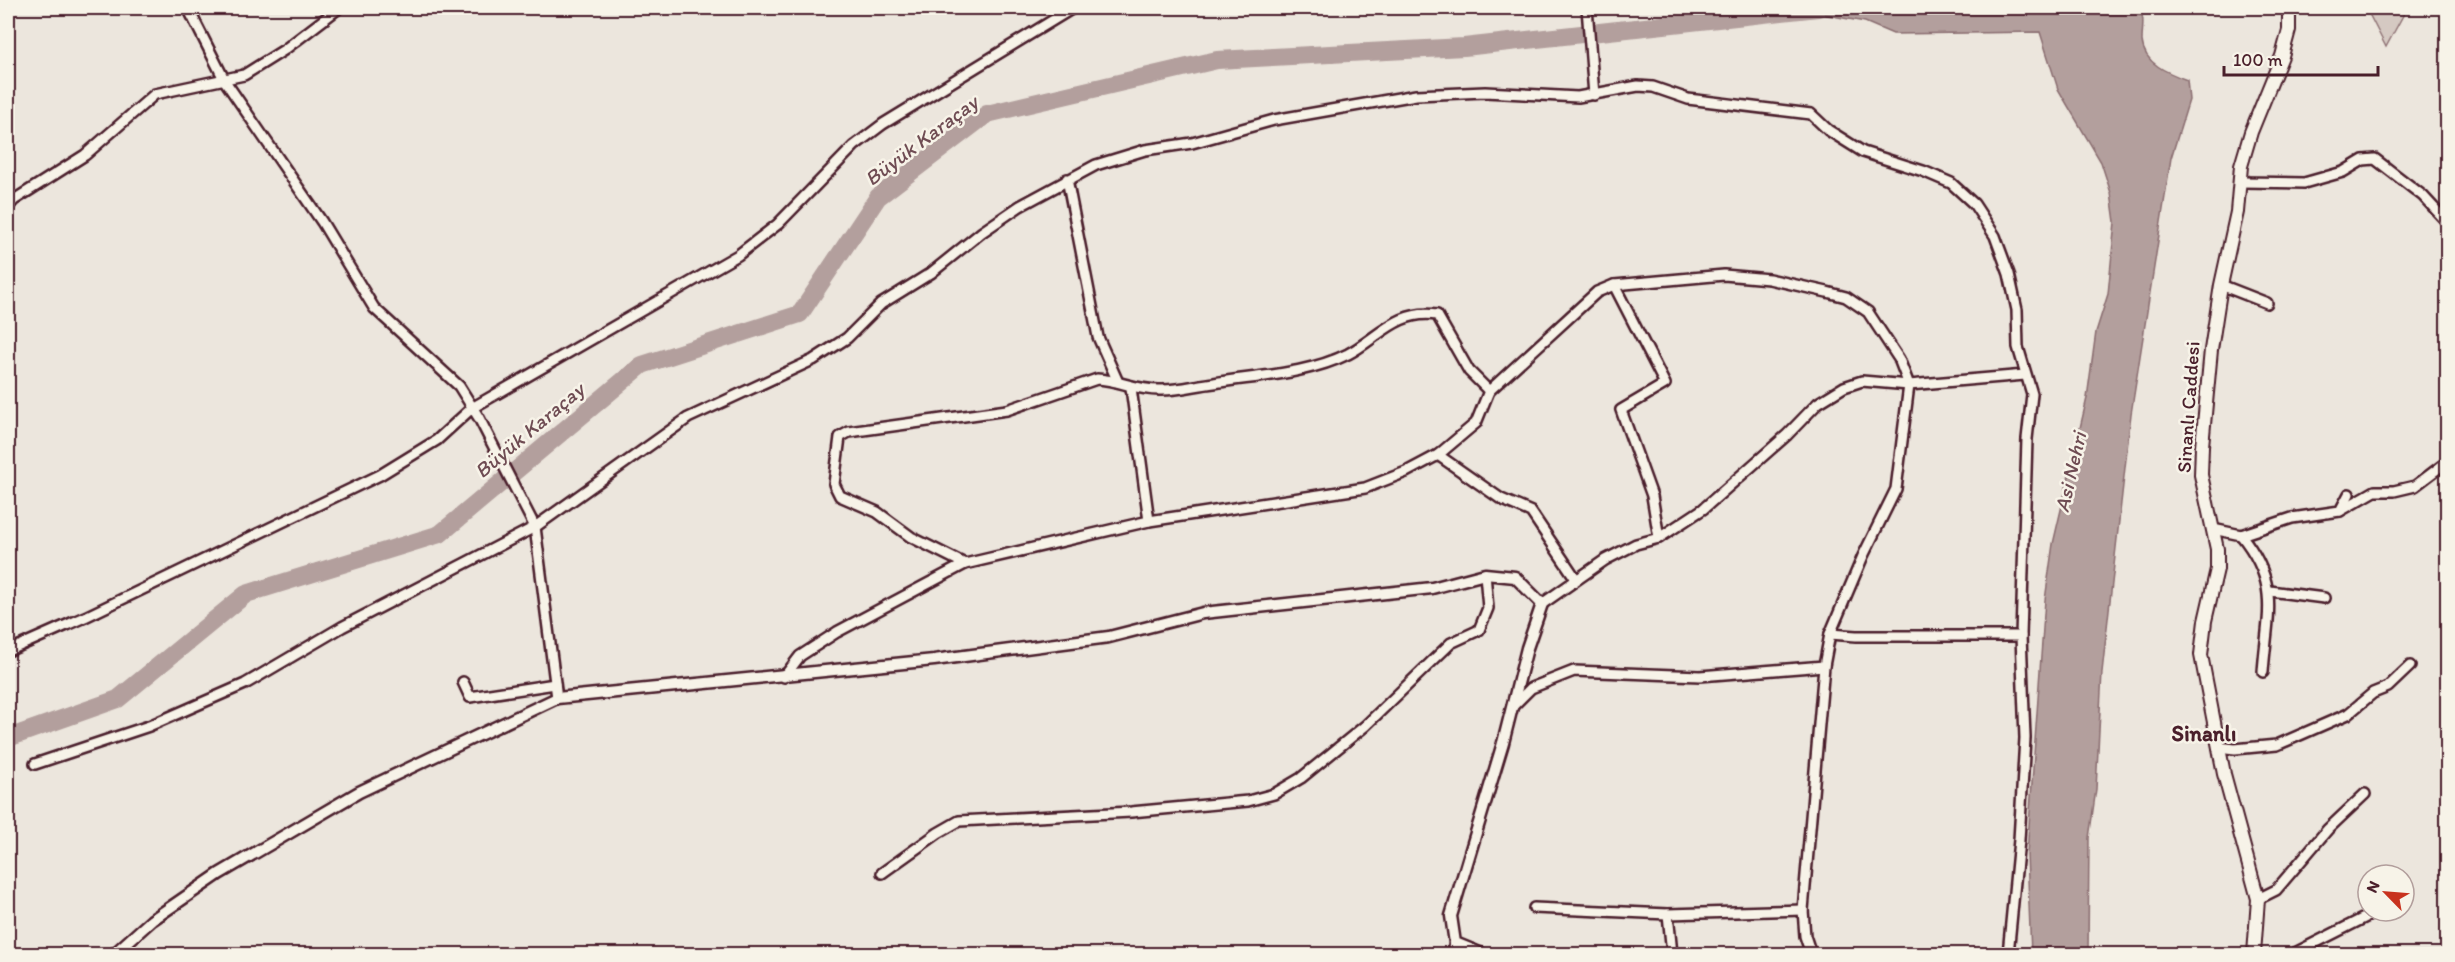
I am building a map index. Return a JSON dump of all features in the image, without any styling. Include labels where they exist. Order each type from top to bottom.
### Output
[{"type":"main road","name":"Sinanlı Caddesi","points":[[2254,954],[2258,899],[2218,747],[2201,655],[2205,621],[2217,569],[2213,529],[2201,476],[2202,446],[2204,409],[2221,285],[2241,182],[2241,166],[2251,132],[2283,56],[2289,30],[2289,8]]},
{"type":"street","points":[[188,8],[225,81],[322,222],[374,308],[459,386],[479,418],[535,527],[557,698]]},
{"type":"street","points":[[8,207],[14,200],[85,155],[155,94],[225,81],[244,75],[284,50],[339,8]]},
{"type":"street","points":[[8,651],[95,613],[380,475],[437,440],[472,408],[738,255],[778,224],[854,146],[883,124],[1073,8]]},
{"type":"street","points":[[1588,10],[1594,95]]},
{"type":"street","points":[[34,764],[149,726],[245,684],[342,627],[535,527],[688,418],[813,360],[847,338],[881,304],[931,273],[1020,206],[1067,179],[1105,162],[1145,150],[1192,143],[1274,120],[1416,95],[1476,92],[1578,97],[1638,86],[1653,87],[1688,99],[1811,114],[1828,130],[1863,153],[1923,171],[1952,183],[1974,204],[1995,236],[2009,274],[2017,310],[2018,347],[2032,394],[2027,439],[2021,636],[2025,738],[2019,840],[2008,954]]},
{"type":"street","points":[[2241,182],[2304,183],[2343,172],[2363,160],[2375,159],[2423,196],[2448,223]]},
{"type":"street","points":[[1067,179],[1098,337],[1118,382]]},
{"type":"street","points":[[784,677],[800,656],[837,632],[965,564],[1149,521],[1365,488],[1406,472],[1438,454],[1476,423],[1489,391],[1589,298],[1614,285],[1724,275],[1769,279],[1846,297],[1868,312],[1899,359],[1909,385],[1896,489],[1863,556],[1830,634],[1824,666],[1803,910],[1811,954]]},
{"type":"street","points":[[1614,285],[1665,384],[1621,410],[1652,496],[1659,538]]},
{"type":"street","points":[[2221,285],[2267,303]]},
{"type":"street","points":[[965,564],[911,537],[877,512],[840,496],[834,484],[840,437],[849,432],[1007,410],[1097,379],[1118,382],[1131,388],[1161,390],[1305,369],[1348,354],[1382,328],[1423,312],[1437,315],[1469,371],[1489,391]]},
{"type":"street","points":[[1452,954],[1455,942],[1451,916],[1514,706],[1527,648],[1542,604],[1576,579],[1636,544],[1659,538],[1703,509],[1787,435],[1818,402],[1844,387],[1862,381],[1909,385],[2025,375]]},
{"type":"street","points":[[1131,388],[1149,521]]},
{"type":"street","points":[[1438,454],[1501,499],[1531,512],[1576,579]]},
{"type":"street","points":[[2213,529],[2241,536],[2292,518],[2340,511],[2375,491],[2394,491],[2415,486],[2448,461]]},
{"type":"street","points":[[2340,511],[2349,494]]},
{"type":"street","points":[[2241,536],[2256,555],[2270,591],[2263,672]]},
{"type":"street","points":[[114,954],[152,920],[219,874],[359,792],[557,698],[655,686],[784,677],[1109,637],[1203,613],[1432,588],[1485,574],[1515,577],[1542,604]]},
{"type":"street","points":[[882,873],[938,833],[959,821],[1131,812],[1248,801],[1274,794],[1301,778],[1365,726],[1451,643],[1479,630],[1488,608],[1485,574]]},
{"type":"street","points":[[2270,591],[2324,598]]},
{"type":"street","points":[[1830,634],[2021,636]]},
{"type":"street","points":[[1514,706],[1531,688],[1574,671],[1700,676],[1824,666]]},
{"type":"street","points":[[2218,747],[2235,749],[2277,745],[2348,714],[2373,693],[2388,687],[2410,666]]},
{"type":"street","points":[[463,682],[470,697],[555,684]]},
{"type":"street","points":[[2258,899],[2277,890],[2328,829],[2365,794]]},
{"type":"street","points":[[1534,908],[1668,914],[1803,910]]},
{"type":"street","points":[[1668,914],[1672,954]]},
{"type":"street","points":[[2293,954],[2356,922]]},
{"type":"street","points":[[1455,942],[1482,954]]},
{"type":"shaded area","points":[[2366,8],[2407,8],[2386,47]]},
{"type":"water","name":"Asi Nehri","points":[[1818,8],[2140,8],[2143,20],[2142,41],[2147,56],[2165,71],[2187,80],[2189,100],[2171,158],[2131,414],[2102,672],[2096,789],[2089,838],[2088,954],[2031,954],[2027,854],[2045,600],[2053,544],[2087,398],[2096,332],[2108,294],[2115,222],[2111,193],[2101,162],[2058,89],[2040,32],[1893,34],[1865,22],[1822,14]]},
{"type":"waterway","name":"Büyük Karaçay","points":[[8,738],[118,699],[246,594],[440,534],[642,365],[800,314],[878,197],[987,114],[1217,60],[1464,47],[1818,8]]},
{"type":"district","name":"Sinanlı","points":[[2204,733]]}]
